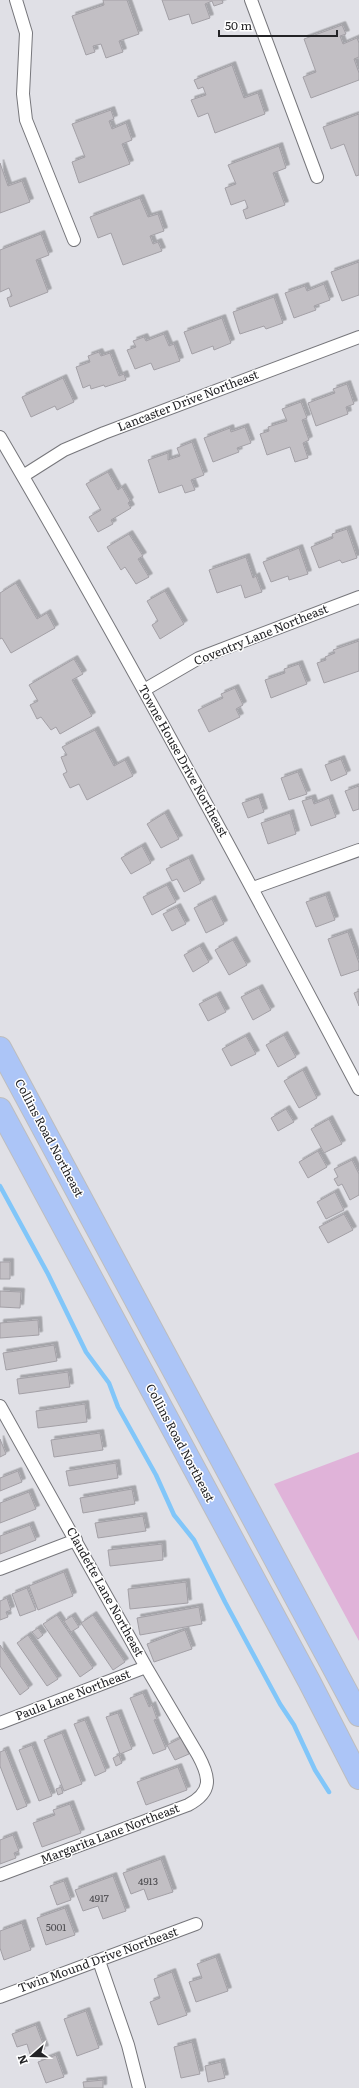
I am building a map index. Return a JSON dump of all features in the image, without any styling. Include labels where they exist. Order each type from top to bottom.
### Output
[{"type":"highway","name":"Collins Road Northeast","points":[[0,1048],[359,1715]]},
{"type":"highway","name":"Collins Road Northeast","points":[[0,1109],[309,1681],[359,1778]]},
{"type":"street","points":[[16,0],[26,33],[23,94],[26,120],[74,240]]},
{"type":"street","points":[[251,0],[317,177]]},
{"type":"street","name":"Lancaster Drive Northeast","points":[[23,476],[64,450],[359,337]]},
{"type":"street","name":"Towne House Drive Northeast","points":[[0,437],[144,690],[253,888],[359,1089]]},
{"type":"street","name":"Coventry Lane Northeast","points":[[144,690],[199,658],[359,597]]},
{"type":"street","points":[[253,888],[359,850]]},
{"type":"street","name":"Claudette Lane Northeast","points":[[0,1406],[146,1667],[205,1767],[208,1779]]},
{"type":"street","points":[[0,1569],[76,1540]]},
{"type":"street","name":"Paula Lane Northeast","points":[[0,1723],[146,1667]]},
{"type":"street","name":"Margarita Lane Northeast","points":[[0,1875],[188,1805],[200,1799],[206,1790],[208,1779]]},
{"type":"street","name":"Twin Mound Drive Northeast","points":[[0,1997],[196,1924]]},
{"type":"street","points":[[99,1961],[128,2045],[139,2088]]},
{"type":"shaded area","points":[[359,1452],[359,1641],[274,1484]]},
{"type":"building","points":[[103,0],[127,0],[139,34],[119,41],[123,52],[106,58],[101,44],[93,46],[95,52],[86,55],[72,16],[104,5]]},
{"type":"building","points":[[162,0],[222,0],[223,3],[214,6],[212,1],[205,4],[210,18],[192,24],[189,14],[169,20]]},
{"type":"building","points":[[342,25],[346,34],[340,36],[343,44],[357,38],[359,43],[359,57],[354,59],[359,73],[359,80],[311,98],[303,77],[316,72],[304,39]]},
{"type":"building","points":[[232,65],[244,98],[258,93],[265,114],[215,133],[208,113],[198,117],[191,100],[206,95],[203,87],[198,89],[194,80]]},
{"type":"building","points":[[111,110],[114,119],[109,121],[112,129],[126,123],[132,140],[122,144],[130,164],[79,183],[72,162],[85,157],[72,124]]},
{"type":"building","points":[[359,114],[359,175],[356,176],[344,144],[331,149],[323,127]]},
{"type":"building","points":[[279,146],[286,168],[273,173],[285,205],[246,219],[243,210],[248,208],[245,200],[231,205],[225,188],[236,184],[228,165]]},
{"type":"building","points":[[0,163],[8,186],[22,181],[30,202],[0,213]]},
{"type":"building","points":[[140,198],[148,217],[158,214],[164,231],[150,236],[153,244],[158,242],[162,251],[123,265],[111,233],[98,238],[90,217]]},
{"type":"building","points":[[41,234],[49,255],[36,260],[48,292],[10,307],[7,298],[12,296],[9,288],[0,292],[0,250]]},
{"type":"building","points":[[359,262],[359,295],[342,301],[331,272]]},
{"type":"building","points":[[324,284],[330,300],[314,306],[316,310],[294,318],[285,293],[305,286],[307,291]]},
{"type":"building","points":[[274,297],[283,323],[266,329],[264,326],[240,334],[233,312]]},
{"type":"building","points":[[222,318],[231,343],[214,350],[213,346],[192,354],[184,332]]},
{"type":"building","points":[[164,334],[169,346],[174,344],[180,361],[154,370],[151,363],[135,369],[127,350],[136,347],[133,341],[144,337],[146,341]]},
{"type":"building","points":[[99,352],[101,356],[110,353],[119,376],[124,374],[126,380],[105,387],[104,385],[91,389],[90,385],[83,388],[76,367],[90,362],[88,356]]},
{"type":"building","points":[[63,378],[74,402],[57,410],[55,406],[31,417],[22,397]]},
{"type":"building","points":[[347,384],[354,404],[346,407],[348,414],[316,426],[308,403],[335,393],[333,389]]},
{"type":"building","points":[[301,402],[307,418],[302,420],[309,440],[303,443],[308,458],[295,462],[290,447],[267,455],[260,434],[269,431],[268,427],[287,421],[282,409]]},
{"type":"building","points":[[245,427],[251,443],[237,448],[239,452],[213,462],[204,438],[230,428],[231,432]]},
{"type":"building","points":[[192,442],[204,475],[191,480],[195,490],[185,493],[182,485],[159,493],[148,460],[168,453],[168,460],[180,456],[177,448]]},
{"type":"building","points":[[108,472],[118,490],[122,487],[130,501],[128,503],[131,508],[111,520],[113,524],[98,532],[89,517],[101,510],[86,484]]},
{"type":"building","points":[[347,529],[357,558],[342,563],[340,560],[319,568],[311,547],[333,538],[332,534]]},
{"type":"building","points":[[129,534],[143,556],[138,559],[149,577],[136,584],[125,567],[121,570],[107,547]]},
{"type":"building","points":[[299,548],[308,574],[289,580],[288,576],[271,582],[263,562]]},
{"type":"building","points":[[246,557],[253,578],[256,576],[262,592],[245,598],[241,585],[217,593],[209,570]]},
{"type":"building","points":[[16,583],[37,619],[47,613],[55,628],[11,653],[2,638],[0,639],[0,593]]},
{"type":"building","points":[[165,591],[184,624],[160,639],[152,625],[158,621],[147,601]]},
{"type":"building","points":[[359,641],[359,671],[324,683],[317,663],[326,660],[325,657],[335,653],[333,650]]},
{"type":"building","points":[[74,659],[83,674],[72,680],[92,716],[60,734],[56,727],[51,730],[41,717],[37,719],[30,705],[38,701],[29,685]]},
{"type":"building","points":[[299,664],[307,684],[271,698],[265,680],[285,673],[284,669]]},
{"type":"building","points":[[235,688],[243,705],[236,709],[240,717],[209,732],[198,710],[223,698],[221,694]]},
{"type":"building","points":[[95,730],[114,766],[125,760],[133,776],[87,800],[79,784],[70,788],[63,774],[67,772],[61,757],[67,755],[62,747]]},
{"type":"building","points":[[341,759],[347,774],[331,781],[325,765]]},
{"type":"building","points":[[298,772],[307,794],[289,800],[281,778]]},
{"type":"building","points":[[359,786],[359,809],[353,811],[345,791]]},
{"type":"building","points":[[259,797],[264,812],[248,818],[242,803]]},
{"type":"building","points":[[312,798],[314,804],[329,798],[336,817],[311,826],[302,801]]},
{"type":"building","points":[[165,813],[179,839],[161,848],[147,824]]},
{"type":"building","points":[[290,813],[296,834],[268,844],[261,823]]},
{"type":"building","points":[[142,846],[151,863],[131,874],[121,858]]},
{"type":"building","points":[[189,858],[201,883],[184,892],[177,879],[172,881],[166,869]]},
{"type":"building","points":[[167,885],[176,902],[152,915],[143,897]]},
{"type":"building","points":[[326,895],[335,920],[316,927],[306,902]]},
{"type":"building","points":[[212,899],[224,924],[206,933],[194,908]]},
{"type":"building","points":[[177,907],[186,924],[172,931],[163,914]]},
{"type":"building","points":[[348,932],[359,963],[359,970],[341,976],[328,939]]},
{"type":"building","points":[[233,940],[247,965],[229,975],[215,950]]},
{"type":"building","points":[[200,946],[209,962],[193,972],[184,955]]},
{"type":"building","points":[[259,988],[271,1010],[253,1020],[241,997]]},
{"type":"building","points":[[359,991],[359,1006],[354,993]]},
{"type":"building","points":[[217,995],[226,1012],[208,1021],[199,1004]]},
{"type":"building","points":[[284,1035],[296,1057],[278,1067],[266,1045]]},
{"type":"building","points":[[246,1036],[256,1054],[231,1066],[222,1049]]},
{"type":"building","points":[[303,1070],[317,1098],[299,1108],[284,1081]]},
{"type":"building","points":[[286,1109],[294,1122],[278,1131],[271,1118]]},
{"type":"building","points":[[329,1119],[342,1144],[324,1153],[311,1129]]},
{"type":"building","points":[[318,1151],[327,1167],[308,1178],[299,1162]]},
{"type":"building","points":[[352,1160],[359,1174],[359,1195],[350,1200],[342,1184],[338,1186],[334,1179],[338,1177],[334,1169]]},
{"type":"building","points":[[335,1192],[344,1210],[326,1219],[317,1202]]},
{"type":"building","points":[[344,1214],[353,1230],[328,1243],[319,1227]]},
{"type":"building","points":[[0,1262],[10,1262],[10,1279],[0,1279]]},
{"type":"building","points":[[0,1291],[21,1292],[20,1308],[0,1307]]},
{"type":"building","points":[[38,1320],[39,1335],[0,1338],[0,1323]]},
{"type":"building","points":[[54,1345],[57,1361],[6,1370],[3,1353]]},
{"type":"building","points":[[68,1372],[70,1387],[19,1394],[17,1379]]},
{"type":"building","points":[[85,1404],[87,1422],[38,1428],[36,1411]]},
{"type":"building","points":[[100,1433],[103,1450],[54,1457],[51,1440]]},
{"type":"building","points":[[0,1439],[6,1454],[0,1457]]},
{"type":"building","points":[[116,1463],[118,1478],[69,1486],[66,1471]]},
{"type":"building","points":[[18,1471],[22,1482],[0,1491],[0,1478]]},
{"type":"building","points":[[132,1489],[135,1504],[83,1513],[80,1498]]},
{"type":"building","points":[[29,1492],[36,1509],[0,1523],[0,1503]]},
{"type":"building","points":[[143,1516],[146,1531],[98,1538],[95,1523]]},
{"type":"building","points":[[30,1525],[36,1540],[0,1554],[0,1536]]},
{"type":"building","points":[[162,1544],[163,1560],[110,1566],[108,1550]]},
{"type":"building","points":[[64,1572],[73,1596],[38,1610],[29,1586]]},
{"type":"building","points":[[186,1582],[188,1603],[130,1609],[128,1589]]},
{"type":"building","points":[[27,1588],[36,1610],[20,1616],[12,1594]]},
{"type":"building","points":[[7,1598],[11,1610],[6,1612],[8,1617],[0,1620],[0,1601]]},
{"type":"building","points":[[199,1607],[202,1624],[140,1635],[137,1618]]},
{"type":"building","points":[[57,1615],[93,1668],[80,1677],[43,1624]]},
{"type":"building","points":[[93,1615],[125,1662],[113,1670],[81,1623]]},
{"type":"building","points":[[72,1616],[79,1627],[71,1632],[64,1621]]},
{"type":"building","points":[[38,1628],[43,1635],[38,1639],[32,1632]]},
{"type":"building","points":[[185,1630],[192,1649],[154,1662],[147,1644]]},
{"type":"building","points":[[28,1635],[58,1679],[47,1686],[17,1643]]},
{"type":"building","points":[[0,1645],[29,1688],[20,1695],[0,1666]]},
{"type":"building","points":[[143,1693],[149,1707],[152,1705],[157,1719],[154,1720],[166,1749],[153,1754],[130,1698]]},
{"type":"building","points":[[118,1713],[132,1749],[120,1754],[106,1717]]},
{"type":"building","points":[[85,1720],[106,1771],[95,1776],[74,1724]]},
{"type":"building","points":[[62,1733],[82,1784],[64,1791],[44,1740]]},
{"type":"building","points":[[181,1738],[189,1754],[175,1760],[167,1745]]},
{"type":"building","points":[[32,1745],[52,1796],[39,1801],[19,1750]]},
{"type":"building","points":[[5,1750],[27,1806],[17,1810],[0,1766],[0,1752]]},
{"type":"building","points":[[119,1755],[122,1763],[116,1766],[113,1758]]},
{"type":"building","points":[[178,1767],[187,1790],[146,1805],[137,1782]]},
{"type":"building","points":[[61,1787],[63,1793],[58,1795],[56,1789]]},
{"type":"building","points":[[70,1804],[81,1833],[42,1847],[33,1823],[55,1815],[53,1810]]},
{"type":"building","points":[[13,1835],[19,1851],[14,1853],[16,1858],[0,1864],[0,1840]]},
{"type":"building","points":[[161,1859],[173,1892],[148,1900],[144,1889],[131,1894],[123,1873]]},
{"type":"building","points":[[113,1876],[126,1911],[103,1919],[98,1906],[83,1911],[75,1890]]},
{"type":"building","points":[[64,1881],[71,1900],[57,1905],[50,1886]]},
{"type":"building","points":[[65,1908],[75,1935],[46,1945],[37,1918]]},
{"type":"building","points":[[22,1923],[31,1950],[4,1960],[0,1948],[0,1931]]},
{"type":"building","points":[[216,1957],[228,1991],[196,2002],[189,1982],[202,1978],[197,1964]]},
{"type":"building","points":[[172,1972],[187,2015],[158,2025],[150,2002],[160,1998],[154,1979]]},
{"type":"building","points":[[86,2011],[99,2048],[77,2056],[64,2019]]},
{"type":"building","points":[[36,2025],[45,2049],[30,2054],[27,2044],[17,2047],[12,2034]]},
{"type":"building","points":[[192,2042],[200,2074],[181,2078],[174,2047]]},
{"type":"building","points":[[56,2055],[64,2077],[46,2083],[38,2062]]},
{"type":"building","points":[[221,2062],[225,2078],[208,2082],[205,2066]]},
{"type":"building","points":[[103,2080],[103,2088],[84,2088],[83,2082]]},
{"type":"waterway","points":[[0,1186],[48,1274],[86,1352],[109,1383],[118,1407],[156,1475],[174,1515],[194,1540],[225,1602],[280,1704],[294,1725],[315,1770],[329,1792]]}]
